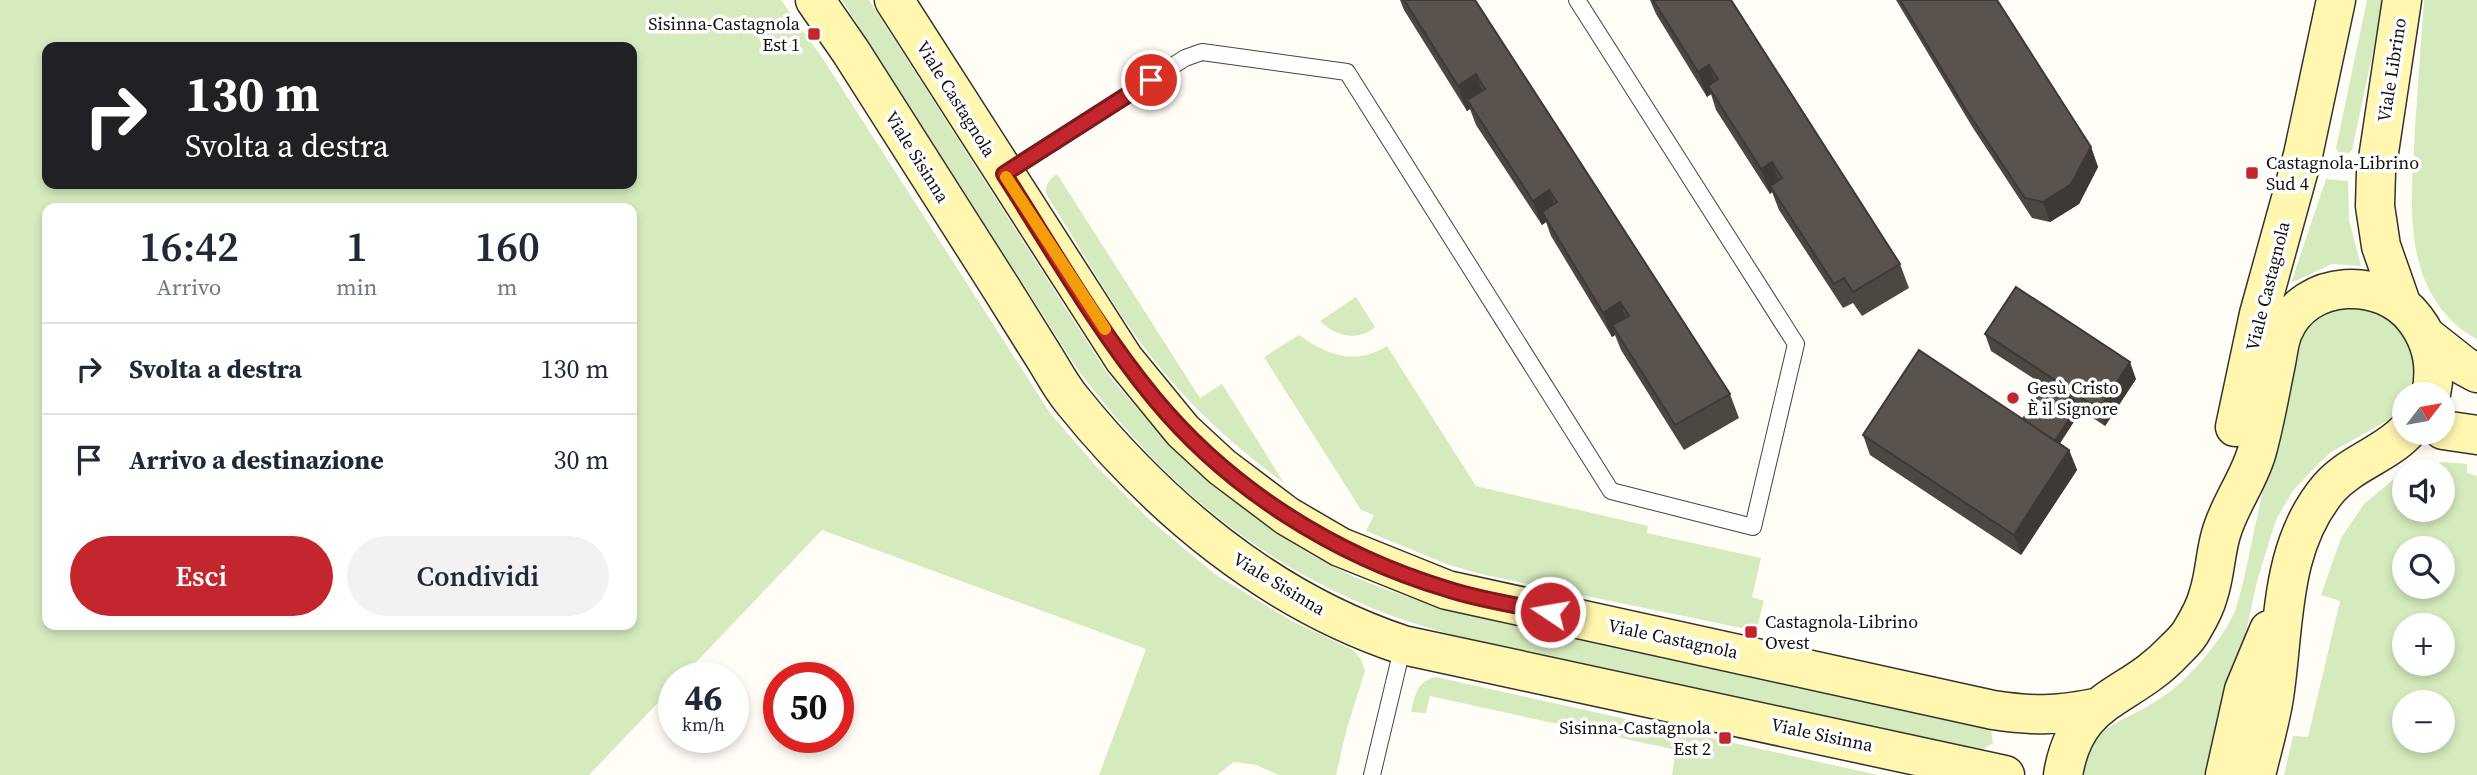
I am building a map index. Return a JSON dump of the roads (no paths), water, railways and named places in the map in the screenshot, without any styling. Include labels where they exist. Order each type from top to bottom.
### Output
[{"type":"main road","name":"Viale Sisinna","points":[[815,0],[851,52],[1070,398],[1111,445],[1188,521],[1232,557],[1280,588],[1330,614],[1403,645],[2005,775]]},
{"type":"main road","name":"Viale Castagnola","points":[[894,0],[1124,359],[1183,431],[1255,494],[1287,516],[1340,547],[1447,590],[1993,710],[2035,716],[2064,715],[2095,708]]},
{"type":"main road","name":"Viale Castagnola","points":[[2221,533],[2231,447],[2259,314],[2303,155],[2336,0]]},
{"type":"main road","name":"Viale Librino","points":[[2401,303],[2381,246],[2375,206],[2376,172],[2402,0]]},
{"type":"main road","points":[[2063,775],[2068,748],[2077,729],[2095,708],[2141,681],[2167,659],[2191,633],[2208,597],[2221,533],[2256,453],[2283,332],[2304,304],[2320,295],[2346,289],[2363,289],[2383,294],[2401,303],[2426,335],[2434,361],[2433,382]]},
{"type":"main road","points":[[2426,335],[2464,366],[2477,373]]},
{"type":"main road","points":[[2455,432],[2477,435]]},
{"type":"main road","points":[[2225,775],[2244,690],[2284,593],[2309,516],[2339,477],[2363,460],[2393,445]]},
{"type":"main road","points":[[2256,775],[2273,698],[2284,593]]},
{"type":"lane","points":[[1004,174],[1185,58],[1202,52],[1347,72],[1611,491],[1753,527],[1796,344],[1577,0]]},
{"type":"lane","points":[[1372,775],[1403,645]]},
{"type":"place","name":"Sisinna-Castagnola Est 1","points":[[814,34]]},
{"type":"place","name":"Castagnola-Librino Sud 4","points":[[2252,173]]},
{"type":"place","name":"Gesù Cristo È il Signore","points":[[2013,398]]},
{"type":"place","name":"Castagnola-Librino Ovest","points":[[1751,632]]},
{"type":"place","name":"Sisinna-Castagnola Est 2","points":[[1725,738]]}]
